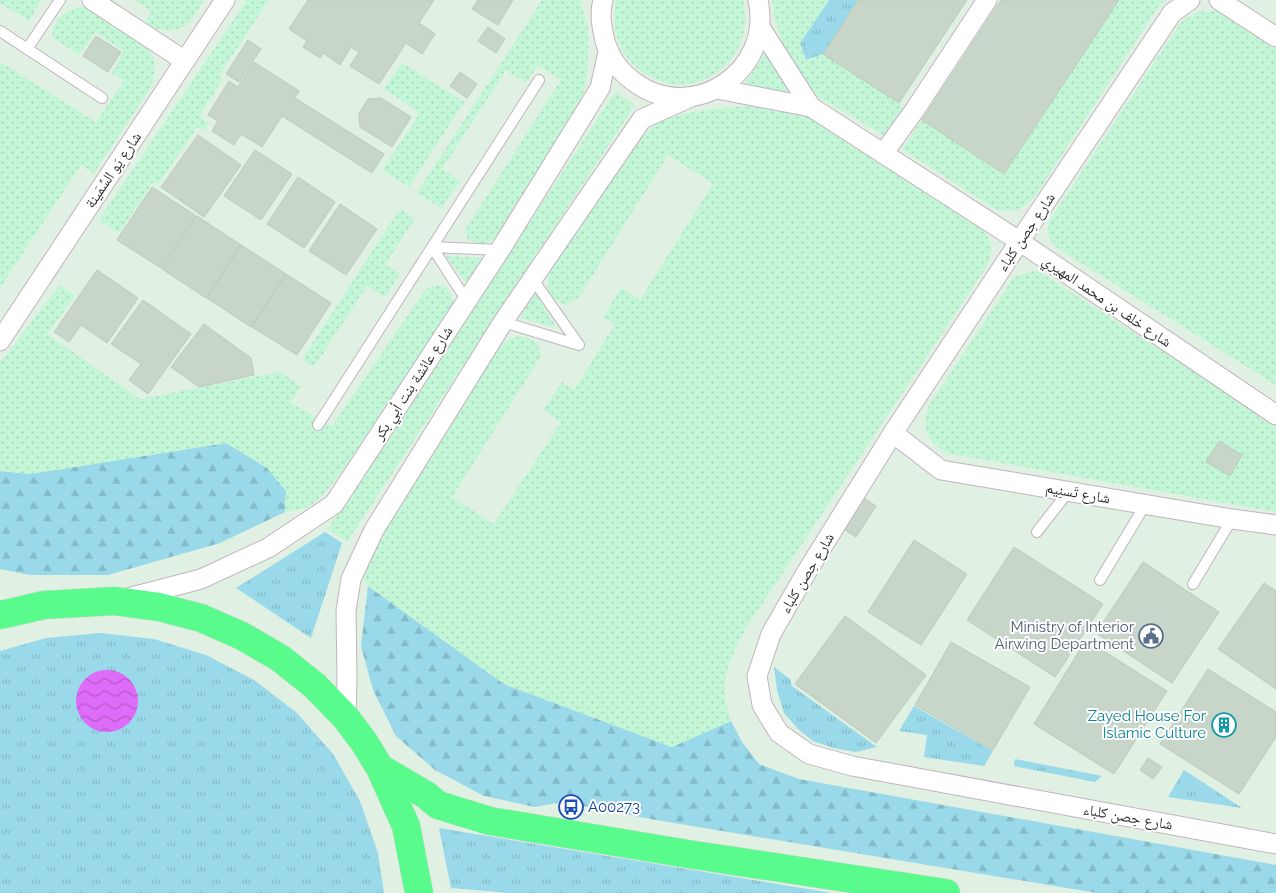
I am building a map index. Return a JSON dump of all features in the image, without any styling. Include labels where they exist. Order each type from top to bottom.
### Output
[{"type":"main road","points":[[0,594],[44,605]]},
{"type":"main road","points":[[0,615],[44,605],[114,602],[159,607],[201,618],[242,636],[280,658],[315,686],[346,718],[380,768],[406,826],[419,893]]},
{"type":"main road","points":[[380,768],[438,805],[490,820],[688,854],[946,893]]},
{"type":"street","points":[[92,0],[185,61]]},
{"type":"street","name":"شارع يَو السِّمَينة","points":[[0,341],[225,0]]},
{"type":"street","points":[[587,0],[601,26],[608,52],[622,73],[642,88],[666,96],[691,97]]},
{"type":"street","points":[[601,26],[603,0]]},
{"type":"street","points":[[883,154],[914,111],[987,0]]},
{"type":"street","name":"شارع حِصن كلباء","points":[[1190,0],[1172,13],[893,433],[806,573],[771,634],[757,676],[762,705],[779,733],[809,754],[852,766],[1276,844]]},
{"type":"street","points":[[1219,0],[1276,37]]},
{"type":"street","points":[[346,718],[346,611],[351,579],[374,530],[503,322],[642,119],[691,97],[717,89],[738,73],[753,52],[760,27],[758,1]]},
{"type":"street","name":"شارع خلف بن محمد المهيري","points":[[760,27],[811,107]]},
{"type":"street","name":"شارع عائشة بنت أبي بكر","points":[[114,602],[201,579],[268,548],[334,504],[500,250],[600,88],[608,52]]},
{"type":"street","name":"شارع خلف بن محمد المهيري","points":[[717,89],[811,107],[1019,241],[1276,415]]},
{"type":"street","name":"شارع تَسنِيم","points":[[893,433],[941,470],[1276,525]]},
{"type":"lane","points":[[27,49],[60,0]]},
{"type":"lane","points":[[0,31],[102,98]]},
{"type":"lane","points":[[318,425],[539,80]]},
{"type":"lane","points":[[432,247],[500,250]]},
{"type":"lane","points":[[432,247],[467,301]]},
{"type":"lane","points":[[503,322],[579,346],[532,278]]},
{"type":"lane","points":[[1037,532],[1068,492]]},
{"type":"lane","points":[[1100,580],[1145,505]]},
{"type":"lane","points":[[1193,584],[1232,519]]},
{"type":"green space","points":[[829,0],[858,0],[823,54],[806,60],[800,43]]},
{"type":"green space","points":[[226,443],[267,468],[286,491],[285,512],[220,543],[108,575],[30,575],[0,569],[0,471],[30,474]]},
{"type":"green space","points":[[325,532],[342,543],[311,638],[236,588]]},
{"type":"green space","points":[[368,586],[504,684],[672,747],[731,721],[742,742],[759,764],[799,779],[1276,865],[1276,893],[1097,893],[656,820],[562,802],[535,807],[484,796],[435,770],[396,736],[373,690],[361,646]]},
{"type":"green space","points":[[100,633],[154,639],[206,655],[254,680],[297,713],[333,754],[360,801],[378,853],[384,893],[0,893],[0,651],[46,638]]},
{"type":"green space","points":[[774,667],[790,679],[792,686],[877,747],[856,752],[833,748],[813,741],[798,729],[784,713],[777,690]]},
{"type":"green space","points":[[914,706],[993,751],[984,766],[924,757],[927,735],[899,731]]},
{"type":"green space","points":[[1015,759],[1102,776],[1095,782],[1014,766]]},
{"type":"green space","points":[[1184,770],[1242,808],[1168,797]]},
{"type":"green space","points":[[439,828],[832,893],[511,893],[451,888]]},
{"type":"sand","points":[[0,0],[41,0],[29,21],[0,3]]},
{"type":"sand","points":[[134,0],[204,0],[186,25],[181,28],[164,30],[148,25],[147,19],[151,11]]},
{"type":"sand","points":[[247,0],[269,0],[219,76],[223,79],[199,116],[209,123],[204,131],[197,127],[158,185],[153,182],[119,233],[99,220]]},
{"type":"sand","points":[[542,0],[580,0],[588,28],[586,83],[577,116],[495,239],[482,244],[476,243],[468,240],[465,230],[561,80],[538,65],[526,83],[506,70],[442,169],[460,181],[441,208],[417,193]]},
{"type":"sand","points":[[616,0],[743,0],[745,20],[742,37],[730,60],[721,70],[697,82],[669,84],[647,75],[628,59],[617,38],[614,13]]},
{"type":"sand","points":[[772,0],[829,0],[800,43],[806,60],[823,54],[899,103],[903,108],[883,135],[814,94],[801,80],[790,64],[775,21]]},
{"type":"sand","points":[[1119,0],[1165,0],[1160,4],[1037,193],[1024,206],[1016,210],[998,211],[902,149],[922,120],[1004,174]]},
{"type":"sand","points":[[90,7],[145,44],[153,57],[155,71],[151,87],[94,173],[81,165],[0,288],[0,62],[96,122],[124,81],[112,73],[124,51],[96,32],[79,55],[52,37],[57,20],[61,16],[70,10]]},
{"type":"sand","points":[[1216,11],[1231,14],[1276,45],[1276,385],[1059,249],[1051,241],[1048,233],[1049,224],[1054,214],[1182,21],[1198,12]]},
{"type":"sand","points":[[766,52],[790,93],[743,87]]},
{"type":"sand","points":[[402,63],[464,102],[409,187],[382,170],[420,113],[384,89]]},
{"type":"sand","points":[[615,92],[635,105],[347,542],[328,529]]},
{"type":"sand","points":[[751,106],[808,117],[983,230],[991,243],[991,251],[987,266],[746,628],[733,655],[726,676],[725,698],[731,721],[672,747],[504,684],[368,586],[360,572],[367,555],[502,344],[520,336],[529,338],[538,344],[541,356],[452,497],[494,524],[561,422],[543,410],[562,382],[575,389],[615,324],[603,317],[621,288],[640,300],[713,184],[668,155],[579,297],[566,305],[554,298],[549,290],[548,279],[551,266],[641,137],[650,129],[665,120],[689,113]]},
{"type":"sand","points":[[400,209],[415,219],[385,264],[400,274],[385,297],[367,286],[314,367],[302,359]]},
{"type":"sand","points":[[446,256],[484,258],[467,284]]},
{"type":"sand","points":[[1037,270],[1276,425],[1276,512],[946,453],[930,439],[926,428],[928,407],[1014,277]]},
{"type":"sand","points":[[60,285],[75,296],[47,334],[140,399],[280,372],[301,386],[290,403],[332,426],[426,289],[437,286],[444,287],[450,293],[454,303],[344,469],[324,494],[307,508],[285,512],[286,491],[267,468],[226,443],[30,474],[0,471],[0,363]]},
{"type":"sand","points":[[535,293],[557,328],[520,318]]},
{"type":"water","points":[[101,670],[113,670],[129,679],[136,689],[138,701],[136,713],[129,723],[113,732],[101,732],[90,727],[81,718],[76,707],[76,695],[81,684],[90,675]]},
{"type":"building","points":[[308,0],[434,0],[419,23],[435,34],[422,54],[406,43],[379,84],[350,66],[359,52],[351,47],[340,65],[323,53],[320,58],[303,47],[307,41],[289,29]]},
{"type":"building","points":[[478,0],[513,0],[498,25],[472,9]]},
{"type":"building","points":[[858,0],[967,0],[899,103],[823,54]]},
{"type":"building","points":[[1001,0],[1119,0],[1004,174],[922,120]]},
{"type":"building","points":[[488,27],[505,39],[496,53],[478,41]]},
{"type":"building","points":[[96,36],[121,52],[108,72],[83,56]]},
{"type":"building","points":[[248,40],[261,49],[239,82],[226,74]]},
{"type":"building","points":[[254,62],[299,91],[295,98],[384,154],[372,173],[282,116],[262,147],[241,134],[234,145],[212,131],[218,121],[208,115],[229,81],[238,87]]},
{"type":"building","points":[[460,72],[477,84],[467,98],[450,86]]},
{"type":"building","points":[[381,98],[411,117],[392,147],[360,127],[359,114],[368,99]]},
{"type":"building","points":[[198,135],[241,165],[204,217],[161,187]]},
{"type":"building","points":[[255,150],[292,174],[261,220],[224,196]]},
{"type":"building","points":[[298,177],[335,202],[304,248],[267,224]]},
{"type":"building","points":[[152,187],[196,216],[161,268],[117,240]]},
{"type":"building","points":[[340,204],[377,229],[346,275],[309,251]]},
{"type":"building","points":[[197,216],[241,245],[206,298],[162,269]]},
{"type":"building","points":[[241,245],[286,274],[251,327],[207,298]]},
{"type":"building","points":[[97,270],[138,298],[107,343],[81,325],[69,342],[54,332]]},
{"type":"building","points":[[286,274],[331,303],[297,355],[252,327]]},
{"type":"building","points":[[143,300],[191,334],[148,394],[129,380],[141,364],[111,344]]},
{"type":"building","points":[[204,324],[251,358],[254,375],[199,387],[171,367]]},
{"type":"building","points":[[1219,441],[1242,455],[1230,476],[1206,462]]},
{"type":"building","points":[[862,497],[876,506],[856,537],[842,528]]},
{"type":"building","points":[[914,540],[967,574],[921,645],[868,612]]},
{"type":"building","points":[[1014,547],[1103,604],[1055,677],[967,620]]},
{"type":"building","points":[[1143,562],[1219,612],[1172,683],[1096,633]]},
{"type":"building","points":[[1264,583],[1276,591],[1276,689],[1218,649]]},
{"type":"building","points":[[845,616],[926,675],[876,743],[795,684]]},
{"type":"building","points":[[1086,640],[1167,691],[1114,774],[1034,724]]},
{"type":"building","points":[[951,642],[1030,687],[993,750],[915,705]]},
{"type":"building","name":"Zayed House For Islamic Culture","points":[[1208,669],[1276,712],[1276,737],[1239,794],[1160,744]]},
{"type":"building","points":[[1148,758],[1162,767],[1153,779],[1140,770]]},
{"type":"place","name":"Ministry of Interior Airwing Department","points":[[1151,636]]},
{"type":"place","name":"Zayed House For Islamic Culture","points":[[1224,725]]},
{"type":"place","name":"A00273","points":[[571,807]]}]
